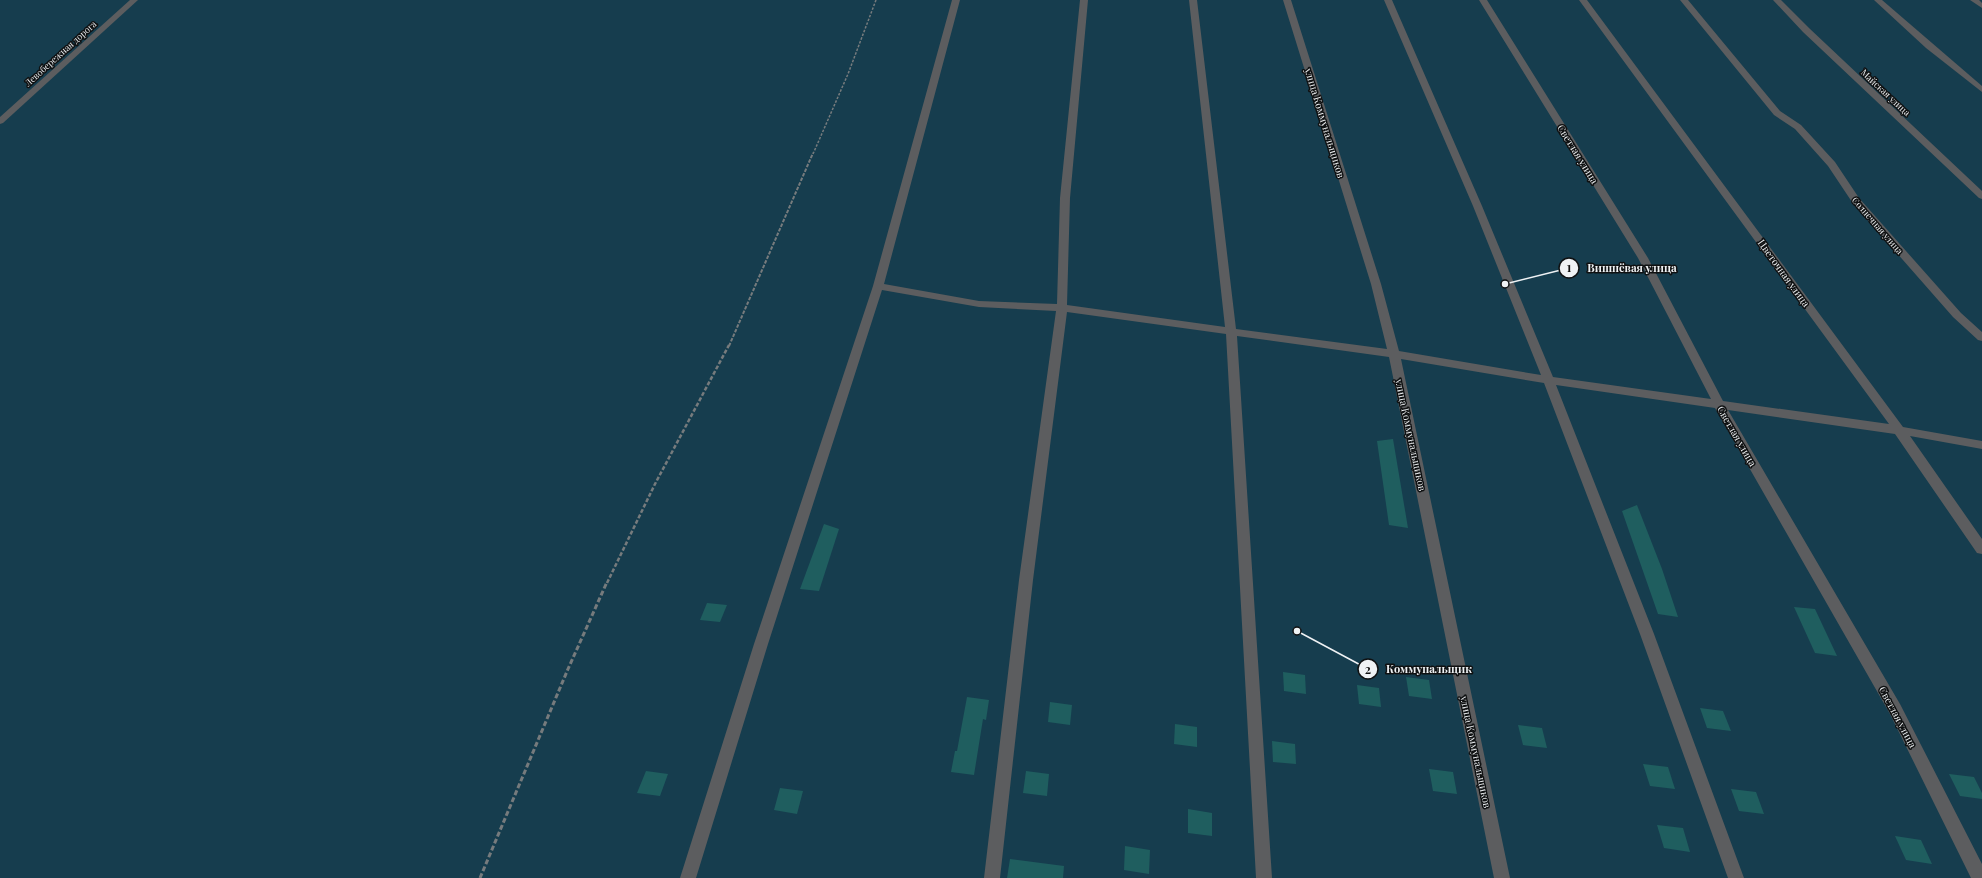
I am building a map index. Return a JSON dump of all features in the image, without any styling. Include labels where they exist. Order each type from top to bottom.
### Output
[{"type":"street","name":"Левобережная дорога","points":[[0,121],[134,0]]},
{"type":"street","points":[[688,878],[763,636],[878,286],[956,0]]},
{"type":"street","points":[[992,878],[1026,580],[1062,308],[1065,198],[1084,0]]},
{"type":"street","points":[[1193,0],[1231,330],[1264,878]]},
{"type":"street","name":"улица Коммунальщиков","points":[[1287,0],[1376,284],[1394,354],[1502,878]]},
{"type":"street","points":[[1388,0],[1440,117],[1549,380],[1617,554],[1736,878]]},
{"type":"street","name":"Светлая улица","points":[[1483,0],[1643,258],[1719,404],[1895,709],[1980,878]]},
{"type":"street","name":"Цветочная улица","points":[[1583,0],[1899,430],[1982,549]]},
{"type":"street","name":"Солнечная улица","points":[[1684,0],[1777,113],[1798,128],[1832,164],[1855,200],[1957,315],[1982,338]]},
{"type":"street","name":"Майская улица","points":[[1778,0],[1806,30],[1982,196]]},
{"type":"street","points":[[1878,0],[1982,90]]},
{"type":"street","points":[[1974,0],[1982,6]]},
{"type":"street","points":[[878,286],[979,304],[1062,308],[1231,330],[1394,354],[1549,380],[1899,430],[1982,445]]},
{"type":"path","points":[[480,878],[568,669],[614,568],[655,484],[724,356],[848,74],[876,0]]},
{"type":"shaded area","points":[[0,0],[1982,0],[1982,878],[0,878]]},
{"type":"building","points":[[1393,439],[1408,528],[1389,525],[1377,441]]},
{"type":"building","points":[[1637,505],[1662,569],[1678,617],[1658,614],[1622,511]]},
{"type":"building","points":[[824,524],[839,529],[819,591],[800,589]]},
{"type":"building","points":[[707,603],[727,605],[720,622],[700,620]]},
{"type":"building","points":[[1794,607],[1815,609],[1837,656],[1815,653]]},
{"type":"building","points":[[1283,672],[1305,675],[1306,694],[1284,691]]},
{"type":"building","points":[[1406,677],[1429,680],[1432,699],[1409,696]]},
{"type":"building","points":[[1357,685],[1379,688],[1381,707],[1359,704]]},
{"type":"building","points":[[967,697],[989,700],[986,720],[983,719],[974,775],[951,772],[955,751],[957,751]]},
{"type":"building","points":[[1050,702],[1072,705],[1070,725],[1048,722]]},
{"type":"building","points":[[1700,708],[1723,711],[1731,731],[1707,728]]},
{"type":"building","points":[[1175,724],[1197,727],[1197,747],[1174,744]]},
{"type":"building","points":[[1518,725],[1542,728],[1547,748],[1523,745]]},
{"type":"building","points":[[1272,741],[1295,744],[1296,764],[1273,762]]},
{"type":"building","points":[[1643,764],[1668,767],[1675,789],[1650,786]]},
{"type":"building","points":[[1429,769],[1453,772],[1457,794],[1433,791]]},
{"type":"building","points":[[646,771],[668,774],[660,796],[637,793]]},
{"type":"building","points":[[1026,771],[1049,774],[1047,796],[1023,793]]},
{"type":"building","points":[[1949,774],[1974,777],[1982,793],[1982,799],[1960,796]]},
{"type":"building","points":[[780,788],[803,791],[797,814],[774,810]]},
{"type":"building","points":[[1731,789],[1756,792],[1764,814],[1739,811]]},
{"type":"building","points":[[1188,809],[1212,813],[1212,836],[1188,833]]},
{"type":"building","points":[[1657,825],[1683,828],[1690,852],[1664,848]]},
{"type":"building","points":[[1895,836],[1921,840],[1932,864],[1906,860]]},
{"type":"building","points":[[1125,846],[1150,850],[1149,874],[1124,870]]},
{"type":"building","points":[[1010,859],[1064,866],[1063,878],[1007,878]]},
{"type":"place","name":"Вишнёвая улица","points":[[1505,284]]},
{"type":"place","name":"Коммунальщик","points":[[1297,631]]}]
